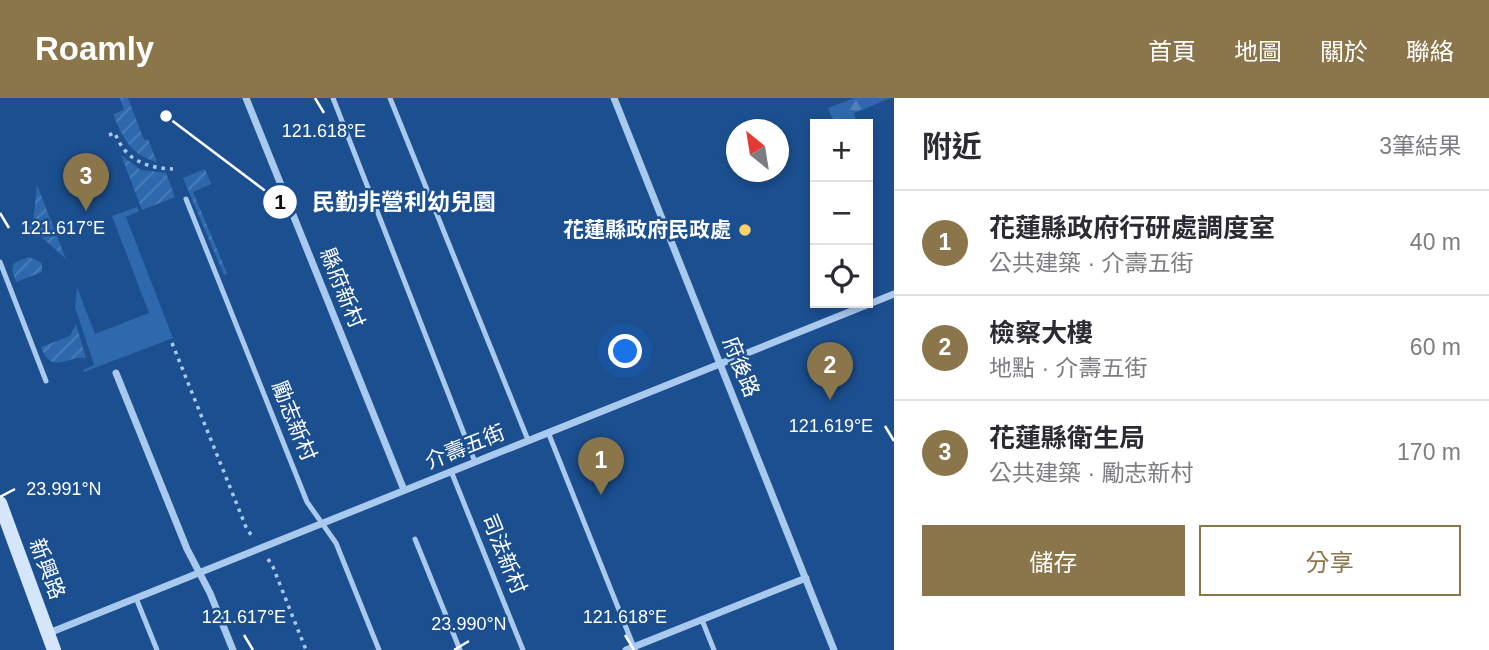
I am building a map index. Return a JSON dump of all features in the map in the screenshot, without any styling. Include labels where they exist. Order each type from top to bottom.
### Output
[{"type":"street","name":"縣府新村","points":[[246,98],[404,490]]},
{"type":"street","name":"府後路","points":[[614,98],[834,650]]},
{"type":"street","name":"介壽五街","points":[[49,634],[894,293]]},
{"type":"street","points":[[116,373],[187,549],[233,650]]},
{"type":"street","name":"新興路","points":[[0,503],[54,650]]},
{"type":"street","points":[[632,649],[806,578]]},
{"type":"lane","points":[[333,98],[475,462]]},
{"type":"lane","points":[[390,98],[528,440]]},
{"type":"lane","name":"勵志新村","points":[[186,199],[307,502],[336,543],[379,650]]},
{"type":"lane","points":[[0,262],[46,381]]},
{"type":"lane","points":[[548,432],[632,649]]},
{"type":"lane","name":"司法新村","points":[[451,471],[523,650]]},
{"type":"lane","points":[[415,538],[460,650]]},
{"type":"lane","points":[[136,598],[157,650]]},
{"type":"lane","points":[[702,620],[714,650]]},
{"type":"path","points":[[109,135],[115,133],[120,146],[132,158],[144,164],[173,169]]},
{"type":"path","points":[[172,344],[246,527],[273,567],[306,650]]},
{"type":"green space","points":[[120,98],[128,98],[144,140],[148,139],[157,162],[134,150],[124,138],[113,114],[124,110]]},
{"type":"green space","points":[[854,98],[891,98],[854,113],[856,119],[833,119],[828,108]]},
{"type":"green space","points":[[121,155],[141,170],[166,173],[175,197],[142,210]]},
{"type":"green space","points":[[205,169],[211,184],[193,192],[227,273],[224,275],[183,178]]},
{"type":"green space","points":[[37,185],[66,259],[38,234],[25,232],[33,222]]},
{"type":"green space","points":[[137,207],[139,211],[126,217],[173,338],[84,372],[83,370],[94,365],[75,307],[77,287],[95,334],[149,313],[112,216]]},
{"type":"green space","points":[[29,257],[42,263],[42,272],[16,282],[12,270],[14,263]]},
{"type":"green space","points":[[76,324],[86,358],[50,361],[41,347],[70,336]]},
{"type":"place","name":"民勤非營利幼兒園","points":[[166,116]]},
{"type":"place","name":"花蓮縣衛生局","points":[[86,211]]},
{"type":"place","name":"花蓮縣政府民政處","points":[[745,230]]},
{"type":"place","name":"檢察大樓","points":[[830,400]]},
{"type":"place","name":"花蓮縣政府行研處調度室","points":[[601,495]]}]
